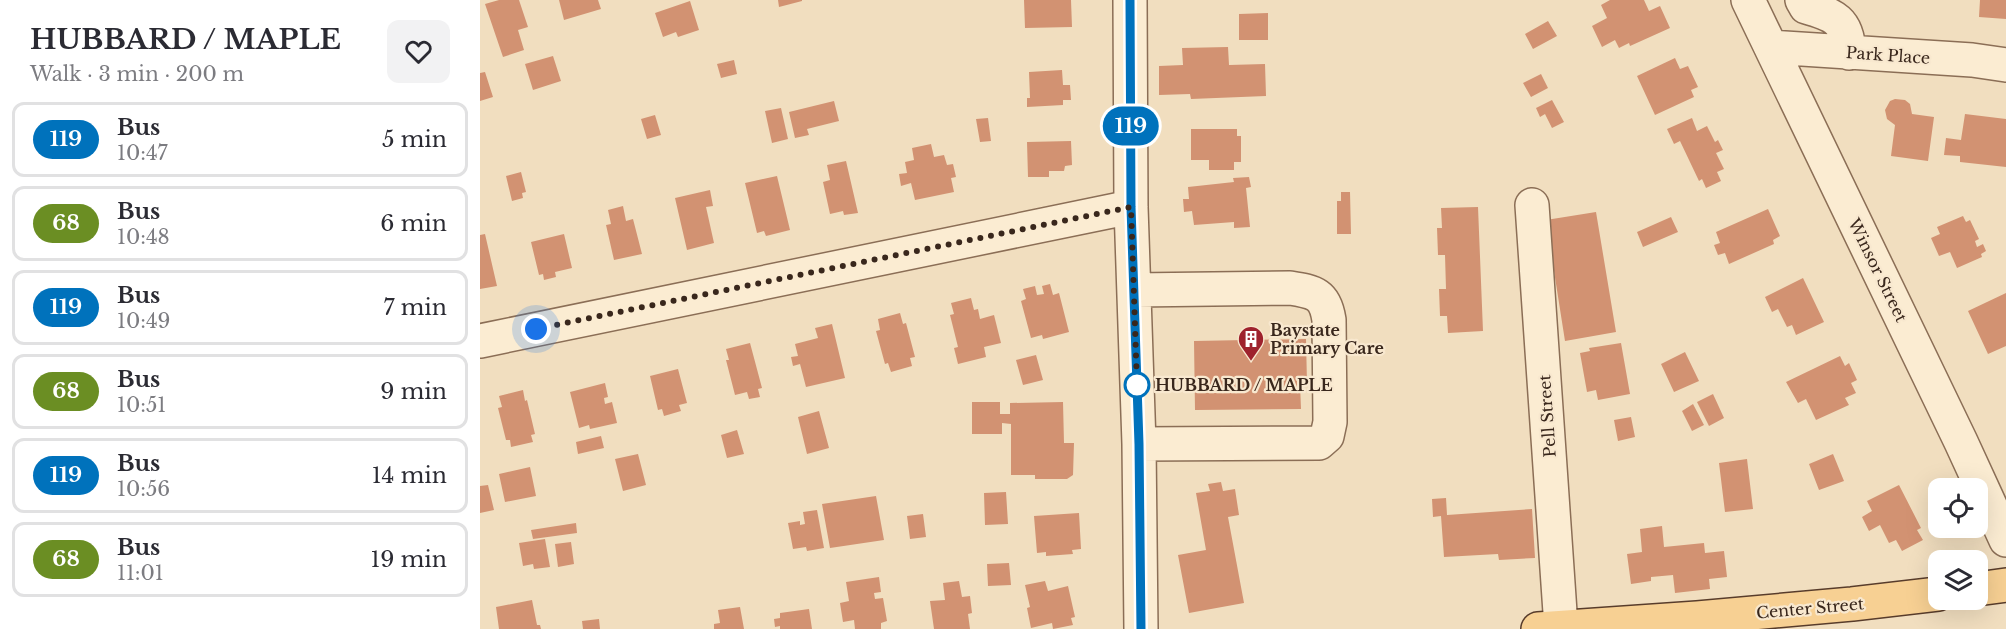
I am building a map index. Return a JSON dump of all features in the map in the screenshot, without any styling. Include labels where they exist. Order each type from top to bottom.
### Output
[{"type":"main road","points":[[1988,587],[2006,585]]},
{"type":"main road","name":"Center Street","points":[[1549,628],[1733,615],[1928,595]]},
{"type":"street","points":[[1130,0],[1131,207],[1139,444],[1141,629]]},
{"type":"street","name":"Winsor Street","points":[[1748,0],[2006,540]]},
{"type":"street","points":[[1802,0],[1806,7],[1835,18],[1849,37],[1849,52]]},
{"type":"street","name":"Park Place","points":[[1771,47],[1972,60],[2006,65]]},
{"type":"street","name":"Pell Street","points":[[1532,205],[1549,628]]},
{"type":"street","points":[[480,340],[1131,207]]},
{"type":"street","points":[[1134,290],[1290,288],[1305,290],[1319,296],[1327,305],[1329,320],[1330,422],[1327,436],[1319,443],[1139,444]]},
{"type":"building","points":[[499,0],[519,0],[528,27],[518,30],[524,50],[503,57],[485,4]]},
{"type":"building","points":[[559,0],[598,0],[601,9],[564,20]]},
{"type":"building","points":[[778,0],[802,0],[802,1],[779,7]]},
{"type":"building","points":[[1024,0],[1071,0],[1072,27],[1025,28]]},
{"type":"building","points":[[1610,0],[1644,0],[1649,11],[1660,6],[1670,28],[1630,46],[1629,43],[1619,48],[1615,40],[1602,47],[1592,26],[1607,18],[1601,5]]},
{"type":"building","points":[[1980,0],[2006,0],[2006,19],[1979,17]]},
{"type":"building","points":[[690,1],[699,30],[678,37],[676,32],[663,37],[655,13]]},
{"type":"building","points":[[1268,13],[1268,40],[1239,40],[1239,14]]},
{"type":"building","points":[[1548,21],[1557,36],[1533,49],[1525,34]]},
{"type":"building","points":[[1228,47],[1229,65],[1265,64],[1266,96],[1191,99],[1190,94],[1159,95],[1159,66],[1183,65],[1182,48]]},
{"type":"building","points":[[553,56],[561,81],[533,90],[525,64]]},
{"type":"building","points":[[1675,58],[1680,69],[1688,66],[1698,87],[1691,90],[1694,97],[1655,115],[1637,76]]},
{"type":"building","points":[[734,60],[737,74],[721,78],[717,64]]},
{"type":"building","points":[[1062,70],[1063,85],[1070,85],[1071,100],[1063,100],[1063,105],[1027,107],[1027,98],[1030,98],[1029,72]]},
{"type":"building","points":[[485,72],[493,97],[480,101],[480,73]]},
{"type":"building","points":[[1541,74],[1548,88],[1531,97],[1523,83]]},
{"type":"building","points":[[1552,100],[1564,122],[1552,128],[1545,114],[1540,117],[1536,108]]},
{"type":"building","points":[[1905,100],[1910,104],[1912,114],[1934,117],[1928,161],[1891,156],[1895,125],[1887,119],[1885,110],[1890,101]]},
{"type":"building","points":[[834,101],[839,121],[807,129],[809,135],[795,138],[789,112]]},
{"type":"building","points":[[781,108],[788,139],[772,143],[765,111]]},
{"type":"building","points":[[1965,114],[2006,119],[2006,167],[1960,162],[1960,156],[1944,155],[1946,138],[1961,140]]},
{"type":"building","points":[[655,115],[661,135],[647,139],[641,119]]},
{"type":"building","points":[[988,118],[991,141],[980,142],[976,119]]},
{"type":"building","points":[[1692,118],[1697,131],[1707,126],[1715,142],[1718,140],[1723,150],[1716,153],[1724,169],[1717,172],[1721,181],[1706,188],[1702,179],[1699,181],[1680,141],[1674,144],[1667,129]]},
{"type":"building","points":[[1191,129],[1237,129],[1237,136],[1241,136],[1241,162],[1234,162],[1234,170],[1209,170],[1209,160],[1191,160]]},
{"type":"building","points":[[1071,141],[1072,165],[1065,166],[1064,171],[1049,171],[1049,177],[1028,177],[1027,142]]},
{"type":"building","points":[[931,144],[934,157],[944,155],[947,165],[953,164],[956,177],[951,178],[954,192],[915,200],[911,183],[901,186],[899,174],[907,173],[905,162],[914,160],[912,148]]},
{"type":"building","points":[[846,161],[858,213],[844,215],[843,211],[830,214],[823,182],[830,180],[827,165]]},
{"type":"building","points":[[521,172],[526,192],[522,193],[523,198],[512,201],[506,176]]},
{"type":"building","points":[[777,176],[790,230],[766,236],[764,231],[757,233],[745,183]]},
{"type":"building","points":[[1249,177],[1251,187],[1246,188],[1250,227],[1234,228],[1234,222],[1194,225],[1192,211],[1184,212],[1183,199],[1189,199],[1188,187],[1234,182],[1233,178]]},
{"type":"building","points":[[710,190],[713,206],[706,207],[714,243],[687,250],[675,198]]},
{"type":"building","points":[[1341,192],[1350,192],[1351,234],[1337,234],[1337,201],[1341,201]]},
{"type":"building","points":[[623,206],[626,221],[633,219],[642,254],[614,260],[606,225],[611,224],[608,210]]},
{"type":"building","points":[[1478,207],[1483,331],[1448,333],[1447,316],[1440,316],[1439,289],[1446,289],[1445,255],[1438,255],[1437,228],[1442,228],[1441,208]]},
{"type":"building","points":[[1768,209],[1780,236],[1773,240],[1774,244],[1729,264],[1725,253],[1718,255],[1714,245],[1720,243],[1716,232]]},
{"type":"building","points":[[1596,212],[1616,332],[1565,341],[1546,220]]},
{"type":"building","points":[[1963,216],[1966,222],[1970,220],[1979,239],[1975,241],[1977,247],[1983,244],[1986,251],[1981,254],[1982,257],[1957,268],[1950,252],[1939,256],[1931,238],[1940,234],[1937,227]]},
{"type":"building","points":[[1671,217],[1678,232],[1643,247],[1637,232]]},
{"type":"building","points":[[485,234],[497,286],[480,289],[480,235]]},
{"type":"building","points":[[564,234],[572,268],[555,272],[556,277],[544,280],[543,274],[539,275],[531,242]]},
{"type":"building","points":[[1803,278],[1824,322],[1796,335],[1792,325],[1787,327],[1778,309],[1772,312],[1765,297]]},
{"type":"building","points":[[1050,284],[1053,295],[1059,293],[1069,332],[1043,339],[1042,335],[1031,338],[1021,301],[1026,299],[1023,289],[1035,286],[1037,295],[1044,294],[1042,286]]},
{"type":"building","points":[[2006,293],[2006,346],[1988,354],[1968,311]]},
{"type":"building","points":[[971,298],[974,310],[978,309],[980,319],[994,315],[1001,343],[984,347],[986,357],[958,364],[954,348],[958,347],[950,315],[954,314],[951,303]]},
{"type":"building","points":[[900,313],[903,324],[906,323],[915,357],[910,358],[912,366],[891,372],[888,363],[885,364],[876,331],[880,330],[878,319]]},
{"type":"building","points":[[832,324],[845,378],[806,387],[800,364],[793,366],[791,357],[798,356],[795,344],[818,338],[815,328]]},
{"type":"building","name":"Baystate Primary Care","points":[[1306,339],[1307,384],[1300,384],[1301,409],[1195,410],[1194,341]]},
{"type":"building","points":[[750,343],[762,388],[758,389],[760,397],[749,399],[747,392],[735,395],[726,360],[729,360],[726,349]]},
{"type":"building","points":[[1621,343],[1630,394],[1598,400],[1596,390],[1587,392],[1580,353],[1590,351],[1589,348]]},
{"type":"building","points":[[1685,352],[1699,381],[1674,392],[1661,364]]},
{"type":"building","points":[[1036,355],[1043,380],[1023,385],[1016,360]]},
{"type":"building","points":[[1840,356],[1845,366],[1849,363],[1857,380],[1851,383],[1856,393],[1845,398],[1849,405],[1816,420],[1806,399],[1798,403],[1786,382]]},
{"type":"building","points":[[678,369],[687,403],[679,405],[681,411],[664,416],[662,409],[658,410],[650,376]]},
{"type":"building","points":[[605,383],[608,397],[604,398],[605,404],[612,402],[617,423],[590,429],[589,425],[579,428],[570,392]]},
{"type":"building","points":[[523,390],[535,434],[531,435],[533,442],[511,447],[510,440],[506,440],[498,408],[502,407],[499,396]]},
{"type":"building","points":[[1713,394],[1724,418],[1709,426],[1697,402]]},
{"type":"building","points":[[972,402],[1000,402],[1000,414],[1010,414],[1010,403],[1063,402],[1064,443],[1074,443],[1073,475],[1067,479],[1035,479],[1035,475],[1011,475],[1011,424],[1002,423],[1002,434],[972,434]]},
{"type":"building","points":[[1693,404],[1704,425],[1692,431],[1682,411]]},
{"type":"building","points":[[819,411],[829,448],[807,454],[798,417]]},
{"type":"building","points":[[1631,417],[1635,437],[1618,441],[1614,420]]},
{"type":"building","points":[[737,430],[744,454],[727,458],[721,435]]},
{"type":"building","points":[[601,436],[604,448],[578,454],[576,442]]},
{"type":"building","points":[[638,454],[646,485],[623,491],[615,459]]},
{"type":"building","points":[[1833,454],[1844,481],[1819,490],[1809,464]]},
{"type":"building","points":[[1747,459],[1753,509],[1725,512],[1719,463]]},
{"type":"building","points":[[530,467],[536,496],[505,502],[499,474]]},
{"type":"building","points":[[1221,482],[1223,491],[1235,489],[1239,515],[1228,517],[1244,603],[1189,613],[1178,555],[1206,550],[1196,493],[1210,491],[1208,484]]},
{"type":"building","points":[[488,485],[494,510],[480,513],[480,486]]},
{"type":"building","points":[[1899,485],[1921,528],[1917,530],[1923,540],[1902,551],[1896,540],[1889,543],[1880,525],[1869,531],[1862,517],[1872,511],[1867,501]]},
{"type":"building","points":[[1006,492],[1008,524],[985,525],[984,493]]},
{"type":"building","points":[[876,496],[884,540],[830,548],[822,504]]},
{"type":"building","points":[[1446,498],[1447,515],[1532,509],[1535,558],[1499,560],[1498,554],[1444,557],[1441,516],[1433,517],[1432,499]]},
{"type":"building","points":[[817,510],[824,548],[807,551],[806,547],[793,549],[788,523],[800,521],[800,525],[805,524],[803,512]]},
{"type":"building","points":[[1079,513],[1081,549],[1072,550],[1073,554],[1046,556],[1046,552],[1037,553],[1034,516]]},
{"type":"building","points":[[923,514],[926,537],[910,539],[907,516]]},
{"type":"building","points":[[576,523],[577,533],[533,539],[531,530]]},
{"type":"building","points":[[1662,526],[1664,547],[1704,543],[1705,553],[1724,551],[1727,577],[1709,579],[1710,589],[1675,593],[1673,575],[1651,577],[1651,581],[1631,584],[1627,554],[1642,552],[1640,529]]},
{"type":"building","points":[[545,539],[550,567],[534,569],[533,564],[523,566],[519,543]]},
{"type":"building","points":[[571,542],[574,564],[558,567],[555,544]]},
{"type":"building","points":[[1009,563],[1011,585],[988,586],[987,564]]},
{"type":"building","points":[[879,577],[881,592],[874,593],[875,599],[883,598],[887,621],[881,623],[881,629],[855,629],[854,620],[843,622],[840,603],[849,601],[846,582]]},
{"type":"building","points":[[959,581],[962,597],[970,596],[972,613],[968,614],[970,629],[934,629],[930,601],[945,600],[943,583]]},
{"type":"building","points":[[1045,581],[1048,591],[1068,586],[1075,617],[1071,618],[1073,625],[1053,629],[1052,623],[1031,628],[1027,608],[1030,607],[1025,585]]},
{"type":"building","points":[[532,600],[537,625],[540,625],[541,629],[499,629],[496,607]]},
{"type":"building","points":[[740,607],[744,629],[714,629],[714,624],[720,623],[718,610]]},
{"type":"building","points":[[809,609],[812,629],[775,627],[774,619],[780,618],[780,613]]},
{"type":"building","points":[[599,619],[600,629],[583,629],[582,621]]},
{"type":"bus line","name":"119","points":[[1130,0],[1131,207],[1139,444],[1141,629]]},
{"type":"place","name":"Baystate Primary Care","points":[[1251,362]]},
{"type":"place","name":"HUBBARD / MAPLE","points":[[1137,385]]},
{"type":"route","points":[[536,329],[1131,207],[1137,385]]}]
